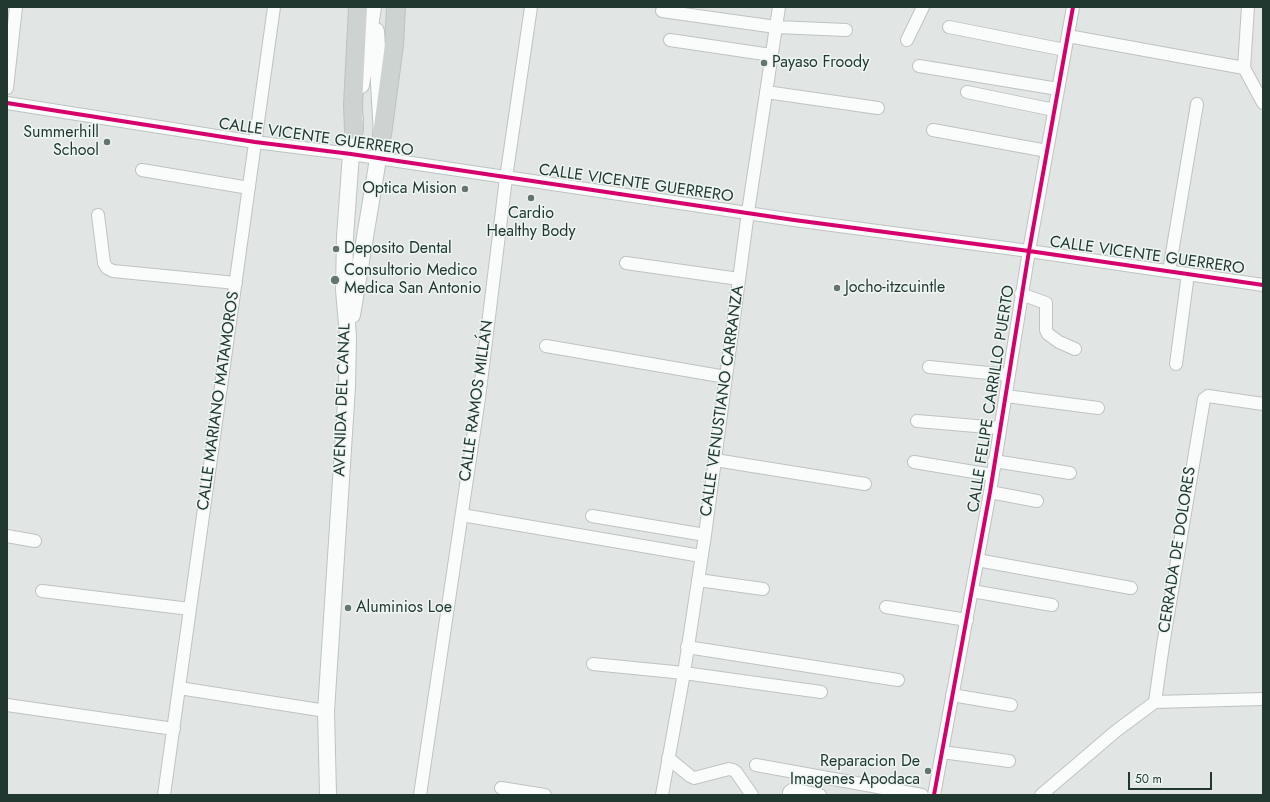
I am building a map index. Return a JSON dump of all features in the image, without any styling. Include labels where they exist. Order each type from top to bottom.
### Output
[{"type":"main road","points":[[354,130],[353,105],[358,7]]},
{"type":"main road","points":[[374,7],[382,135]]},
{"type":"main road","name":"AVENIDA DEL CANAL","points":[[328,795],[326,712],[347,387],[348,336],[344,290],[344,237],[354,130],[374,7]]},
{"type":"main road","points":[[348,336],[382,135],[394,45],[396,7]]},
{"type":"street","points":[[7,88],[11,20],[16,7]]},
{"type":"street","name":"CALLE MARIANO MATAMOROS","points":[[164,795],[274,7]]},
{"type":"street","name":"CALLE RAMOS MILLÁN","points":[[420,795],[479,398],[506,178],[530,7]]},
{"type":"street","name":"CALLE VENUSTIANO CARRANZA","points":[[662,795],[684,673],[705,535],[748,212],[779,7]]},
{"type":"street","points":[[907,40],[924,7]]},
{"type":"street","name":"CALLE FELIPE CARRILLO PUERTO","points":[[934,795],[990,492],[1021,294],[1073,7]]},
{"type":"street","points":[[1248,7],[1244,68],[1263,103]]},
{"type":"street","points":[[662,12],[776,27],[846,30]]},
{"type":"street","points":[[949,27],[1065,50]]},
{"type":"street","points":[[1068,36],[1244,68]]},
{"type":"street","points":[[670,40],[772,55]]},
{"type":"street","points":[[919,66],[1058,89]]},
{"type":"street","points":[[766,92],[878,108]]},
{"type":"street","points":[[967,92],[1054,110]]},
{"type":"street","name":"CALLE VICENTE GUERRERO","points":[[7,103],[255,142],[351,154],[801,221],[1029,250],[1263,285]]},
{"type":"street","points":[[1169,271],[1198,104]]},
{"type":"street","points":[[934,130],[1047,151]]},
{"type":"street","points":[[142,170],[248,188]]},
{"type":"street","points":[[98,215],[104,263],[107,268],[113,271],[236,283]]},
{"type":"street","points":[[626,263],[739,279]]},
{"type":"street","points":[[1176,364],[1188,274]]},
{"type":"street","points":[[1021,294],[1046,303],[1046,330],[1048,334],[1059,342],[1075,349]]},
{"type":"street","points":[[546,346],[726,377]]},
{"type":"street","points":[[929,367],[1008,375]]},
{"type":"street","points":[[1006,396],[1098,408]]},
{"type":"street","name":"CERRADA DE DOLORES","points":[[1155,702],[1164,637],[1204,399],[1208,396],[1263,404]]},
{"type":"street","points":[[917,421],[1000,428]]},
{"type":"street","points":[[715,460],[865,484]]},
{"type":"street","points":[[994,460],[1070,473]]},
{"type":"street","points":[[914,462],[992,475]]},
{"type":"street","points":[[990,492],[1037,500]]},
{"type":"street","points":[[462,515],[701,556]]},
{"type":"street","points":[[592,516],[705,535]]},
{"type":"street","points":[[7,536],[35,540]]},
{"type":"street","points":[[977,560],[1130,588]]},
{"type":"street","points":[[698,580],[763,589]]},
{"type":"street","points":[[42,591],[190,609]]},
{"type":"street","points":[[972,591],[1052,605]]},
{"type":"street","points":[[886,607],[967,620]]},
{"type":"street","points":[[687,647],[898,680]]},
{"type":"street","points":[[593,664],[684,673],[821,692]]},
{"type":"street","points":[[179,688],[326,712]]},
{"type":"street","points":[[952,694],[1011,704]]},
{"type":"street","points":[[1041,795],[1116,731],[1155,702],[1263,699]]},
{"type":"street","points":[[7,705],[174,728]]},
{"type":"street","points":[[942,752],[1009,761]]},
{"type":"street","points":[[668,758],[694,778],[729,769],[733,770],[752,795]]},
{"type":"street","points":[[756,765],[922,795]]},
{"type":"street","points":[[501,788],[545,795]]},
{"type":"street","points":[[789,795],[789,792],[793,789],[820,795]]},
{"type":"cycle path","points":[[934,795],[990,492],[1029,251],[1073,7]]},
{"type":"cycle path","points":[[7,103],[255,142],[351,154],[794,220],[1029,251],[1263,285]]},
{"type":"place","name":"Payaso Froody","points":[[764,63]]},
{"type":"place","name":"Summerhill School","points":[[107,142]]},
{"type":"place","name":"Optica Mision","points":[[465,189]]},
{"type":"place","name":"Cardio Healthy Body","points":[[531,198]]},
{"type":"place","name":"Deposito Dental","points":[[336,249]]},
{"type":"place","name":"Consultorio Medico Medica San Antonio","points":[[335,280]]},
{"type":"place","name":"Jocho-itzcuintle","points":[[837,288]]},
{"type":"place","name":"Aluminios Loe","points":[[348,608]]},
{"type":"place","name":"Reparacion De Imagenes Apodaca","points":[[928,771]]}]
